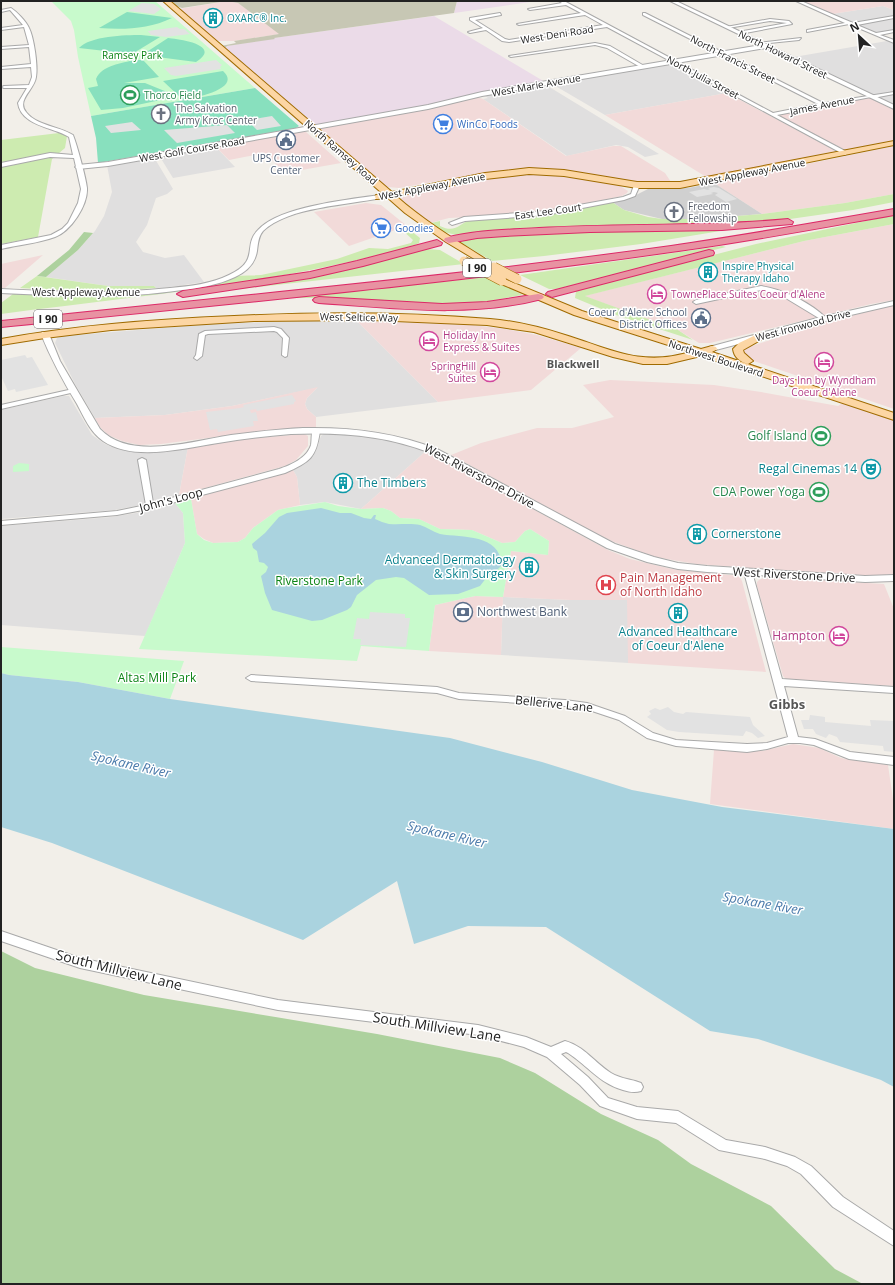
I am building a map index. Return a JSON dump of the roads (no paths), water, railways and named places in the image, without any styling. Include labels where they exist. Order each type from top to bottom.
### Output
[{"type":"highway","name":"I 90","points":[[1,317],[540,261],[708,238],[894,206]]},
{"type":"highway","name":"I 90","points":[[552,294],[700,256],[894,212]]},
{"type":"highway","points":[[449,240],[471,236],[544,230],[743,226],[845,215]]},
{"type":"highway","name":"I 90","points":[[1,324],[466,276],[631,256],[728,242],[856,220]]},
{"type":"highway","name":"I 90","points":[[58,311],[253,285],[310,275],[359,264],[433,240]]},
{"type":"highway","points":[[94,314],[305,300],[337,300],[421,307],[463,307],[538,297]]},
{"type":"main road","name":"North Ramsey Road","points":[[159,1],[408,211],[449,240],[481,260],[517,279],[552,294]]},
{"type":"main road","name":"North Ramsey Road","points":[[166,1],[309,128],[391,208]]},
{"type":"main road","name":"West Appleway Avenue","points":[[379,197],[485,176],[518,172],[564,174],[637,185],[662,186],[687,184],[894,143]]},
{"type":"main road","points":[[401,217],[411,224]]},
{"type":"main road","points":[[433,240],[449,240]]},
{"type":"main road","points":[[433,240],[464,261],[502,281],[538,297],[552,294]]},
{"type":"main road","name":"Northwest Boulevard","points":[[552,294],[707,351],[729,362],[894,417]]},
{"type":"main road","name":"Northwest Boulevard","points":[[538,297],[578,313],[707,351],[748,361],[894,411]]},
{"type":"main road","points":[[578,313],[654,342],[663,349],[659,354],[652,356],[613,354]]},
{"type":"main road","name":"West Seltice Way","points":[[1,342],[45,334],[151,324],[237,319],[343,316],[422,318],[490,322],[520,326],[561,336],[613,354],[650,362],[667,361],[707,351]]},
{"type":"main road","points":[[748,361],[738,354],[738,350],[760,336]]},
{"type":"main road","points":[[613,354],[632,362],[654,366],[673,367],[710,362],[729,362]]},
{"type":"street","name":"North Howard Street","points":[[672,1],[894,107]]},
{"type":"street","points":[[798,1],[894,42]]},
{"type":"street","points":[[530,9],[564,2]]},
{"type":"street","name":"North Julia Street","points":[[564,2],[845,153]]},
{"type":"street","points":[[1,10],[11,9],[28,32],[34,78],[31,86],[22,99],[21,105],[23,111],[34,121],[65,132],[71,136],[83,184],[82,198],[78,209],[67,227],[60,233],[46,238],[1,247]]},
{"type":"street","points":[[487,29],[471,19],[500,14]]},
{"type":"street","points":[[518,24],[585,14]]},
{"type":"street","name":"North Francis Street","points":[[644,14],[823,105]]},
{"type":"street","points":[[809,31],[894,17]]},
{"type":"street","points":[[728,27],[779,20],[789,22],[790,24],[740,33]]},
{"type":"street","points":[[1,29],[25,26]]},
{"type":"street","name":"West Deni Road","points":[[487,29],[507,40],[608,26]]},
{"type":"street","points":[[470,32],[487,29]]},
{"type":"street","points":[[875,34],[894,31]]},
{"type":"street","points":[[760,43],[799,39]]},
{"type":"street","points":[[511,56],[583,45],[597,45],[608,47],[644,67]]},
{"type":"street","points":[[1,48],[30,46]]},
{"type":"street","name":"West Marie Avenue","points":[[309,128],[428,107],[478,95],[767,46]]},
{"type":"street","points":[[1,68],[33,65]]},
{"type":"street","points":[[4,87],[31,86]]},
{"type":"street","name":"James Avenue","points":[[773,114],[894,92]]},
{"type":"street","name":"West Golf Course Road","points":[[78,167],[120,162],[309,128]]},
{"type":"street","points":[[1,165],[50,155],[76,156]]},
{"type":"street","name":"East Lee Court","points":[[452,223],[464,219],[546,213],[616,199],[632,194],[637,185]]},
{"type":"street","name":"West Appleway Avenue","points":[[1,291],[95,294],[136,293],[173,290],[212,283],[238,273],[246,268],[255,254],[256,236],[261,230],[278,219],[307,211],[379,197]]},
{"type":"street","points":[[696,302],[761,288],[769,289],[787,295],[824,319]]},
{"type":"street","name":"West Ironwood Drive","points":[[707,351],[824,319],[894,302]]},
{"type":"street","points":[[197,358],[199,356],[202,334],[207,332],[274,329],[279,330],[286,338],[285,356]]},
{"type":"street","name":"West Riverstone Drive","points":[[45,334],[51,352],[100,435],[111,442],[128,447],[166,447],[273,433],[316,431],[354,431],[376,433],[415,442],[434,450],[611,546],[651,560],[678,566],[748,572],[865,579],[894,578]]},
{"type":"street","points":[[1,407],[73,390]]},
{"type":"street","name":"John's Loop","points":[[1,523],[107,515],[150,506],[282,471],[296,465],[307,457],[314,447],[316,431]]},
{"type":"street","points":[[142,460],[150,506]]},
{"type":"street","points":[[748,572],[794,740]]},
{"type":"street","name":"Bellerive Lane","points":[[251,678],[437,690],[459,696],[578,704],[611,713],[622,718],[650,736],[676,743],[747,748],[794,740],[815,742],[850,755],[894,761]]},
{"type":"street","points":[[777,682],[894,690]]},
{"type":"street","name":"South Millview Lane","points":[[1,936],[80,963],[278,1005],[478,1030],[526,1042],[551,1053],[584,1081],[604,1102],[637,1113],[678,1117],[724,1146],[765,1153],[790,1160],[806,1170],[838,1202],[894,1239]]},
{"type":"street","points":[[551,1053],[565,1046],[573,1048],[598,1072],[609,1079],[626,1086],[637,1087]]},
{"type":"water","points":[[321,508],[340,513],[351,513],[371,519],[374,515],[376,515],[375,519],[387,524],[420,525],[440,534],[478,539],[487,542],[494,547],[499,555],[502,565],[487,577],[480,586],[458,594],[429,595],[404,578],[396,577],[376,580],[357,595],[351,607],[347,610],[322,620],[312,621],[272,610],[265,593],[261,576],[266,572],[268,567],[264,563],[259,562],[257,551],[253,548],[252,544],[265,533],[279,517],[287,513]]},
{"type":"water","name":"Spokane River","points":[[1,673],[78,682],[170,699],[450,738],[542,762],[632,790],[722,807],[894,829],[894,1087],[881,1080],[758,1039],[710,1031],[546,927],[468,926],[414,944],[397,881],[303,940],[52,843],[1,827]]},
{"type":"place","name":"OXARC® Inc.","points":[[213,18]]},
{"type":"place","name":"Thorco Field","points":[[130,95]]},
{"type":"place","name":"The Salvation Army Kroc Center","points":[[161,114]]},
{"type":"place","name":"WinCo Foods","points":[[443,124]]},
{"type":"place","name":"UPS Customer Center","points":[[286,140]]},
{"type":"place","name":"Freedom Fellowship","points":[[674,212]]},
{"type":"place","name":"Goodies","points":[[381,228]]},
{"type":"place","name":"Inspire Physical Therapy Idaho","points":[[708,272]]},
{"type":"place","name":"TownePlace Suites Coeur d'Alene","points":[[657,294]]},
{"type":"place","name":"Coeur d'Alene School District Offices","points":[[701,318]]},
{"type":"place","name":"Holiday Inn Express & Suites","points":[[429,341]]},
{"type":"place","name":"Days Inn by Wyndham Coeur d'Alene","points":[[824,362]]},
{"type":"place","name":"SpringHill Suites","points":[[490,372]]},
{"type":"place","name":"Golf Island","points":[[821,436]]},
{"type":"place","name":"Regal Cinemas 14","points":[[871,469]]},
{"type":"place","name":"The Timbers","points":[[343,483]]},
{"type":"place","name":"CDA Power Yoga","points":[[819,492]]},
{"type":"place","name":"Cornerstone","points":[[697,534]]},
{"type":"place","name":"Advanced Dermatology & Skin Surgery","points":[[529,567]]},
{"type":"place","name":"Pain Management of North Idaho","points":[[606,585]]},
{"type":"place","name":"Northwest Bank","points":[[463,612]]},
{"type":"place","name":"Advanced Healthcare of Coeur d'Alene","points":[[678,613]]},
{"type":"place","name":"Hampton","points":[[839,636]]},
{"type":"district","name":"Blackwell","points":[[573,364]]},
{"type":"district","name":"Gibbs","points":[[787,704]]},
{"type":"park label","name":"Ramsey Park","points":[[132,55]]},
{"type":"park label","name":"Riverstone Park","points":[[319,581]]},
{"type":"park label","name":"Altas Mill Park","points":[[157,678]]}]
